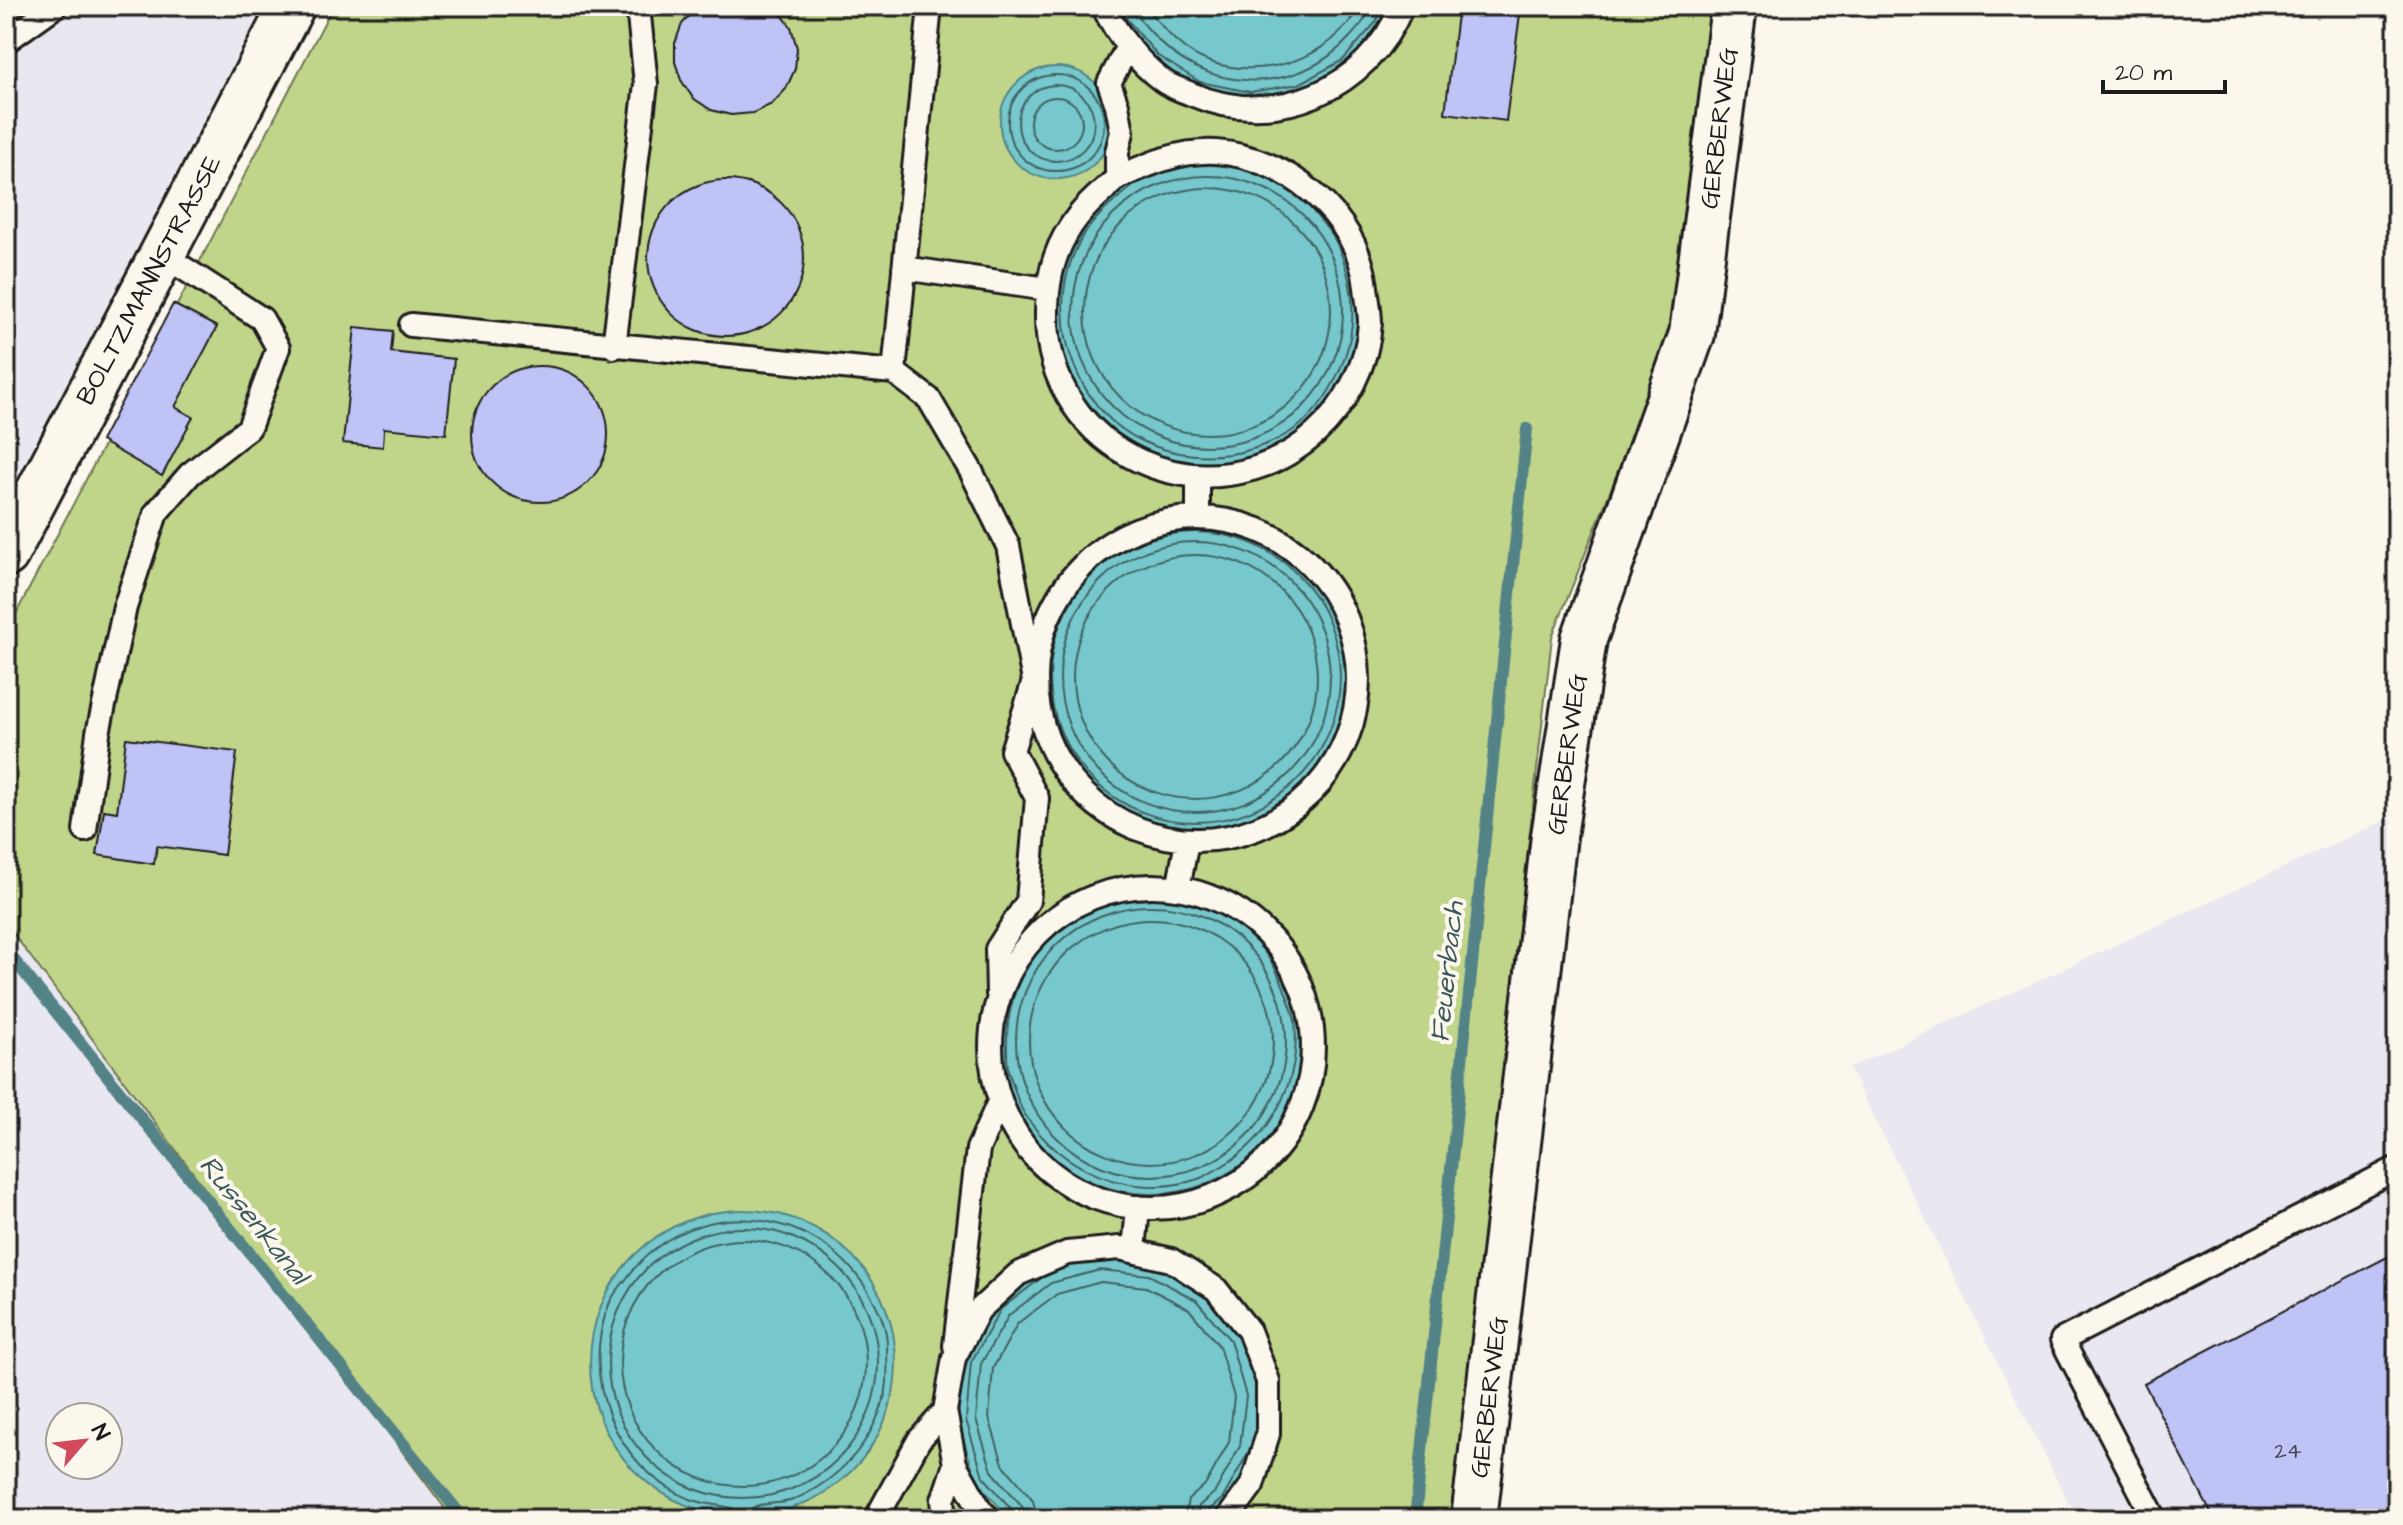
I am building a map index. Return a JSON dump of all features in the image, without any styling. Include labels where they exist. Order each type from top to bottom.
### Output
[{"type":"street","name":"BOLTZMANNSTRASSE","points":[[6,554],[292,6]]},
{"type":"street","name":"GERBERWEG","points":[[1474,1519],[1554,836],[1584,639],[1692,334],[1734,6]]},
{"type":"lane","points":[[6,41],[55,6]]},
{"type":"lane","points":[[614,347],[646,84],[638,6]]},
{"type":"lane","points":[[894,372],[930,6]]},
{"type":"lane","points":[[1103,6],[1127,48],[1165,83],[1213,103],[1264,108],[1314,97],[1359,70],[1392,31],[1402,6]]},
{"type":"lane","points":[[1117,178],[1117,152],[1122,132],[1109,83],[1127,48]]},
{"type":"lane","points":[[1215,152],[1265,162],[1309,188],[1343,226],[1364,273],[1370,324],[1359,373],[1333,418],[1295,451],[1248,472],[1198,476],[1153,467],[1113,447],[1081,416],[1058,377],[1046,334],[1047,289],[1056,256],[1071,226],[1092,200],[1117,178],[1164,157],[1215,152]]},
{"type":"lane","points":[[85,830],[98,733],[125,607],[156,513],[190,474],[249,428],[278,348],[262,319],[163,255]]},
{"type":"lane","points":[[904,268],[1047,289]]},
{"type":"lane","points":[[411,325],[894,372],[929,399],[971,471],[1008,546],[1034,681],[1042,728],[1064,772],[1097,807],[1139,831],[1187,842],[1234,837],[1280,819],[1317,788],[1344,748],[1357,702],[1357,653],[1342,607],[1314,567],[1275,537],[1230,520],[1198,517],[1143,526],[1107,543],[1076,570],[1053,603],[1039,641],[1034,681],[1012,751],[1037,798],[1028,901],[997,949],[998,995],[990,1049],[999,1102],[1025,1149],[1066,1185],[1115,1206],[1169,1209],[1221,1194],[1265,1165],[1297,1122],[1313,1071],[1311,1018],[1294,968],[1260,926],[1216,898],[1164,885],[1111,890],[1063,911],[1023,948],[998,995]]},
{"type":"lane","points":[[1198,476],[1198,517]]},
{"type":"lane","points":[[1178,888],[1187,842]]},
{"type":"lane","points":[[990,1519],[981,1511],[955,1464],[945,1411],[978,1149],[999,1102]]},
{"type":"lane","points":[[2155,1519],[2062,1340],[2397,1168]]},
{"type":"lane","points":[[1134,1251],[1138,1207]]},
{"type":"lane","points":[[954,1358],[979,1310],[1018,1274],[1067,1253],[1120,1248],[1171,1260],[1216,1289],[1249,1331],[1268,1381],[1268,1434],[1252,1485],[1227,1519]]},
{"type":"lane","points":[[876,1519],[919,1440],[945,1411]]},
{"type":"lane","points":[[945,1519],[943,1500],[955,1464]]},
{"type":"shaded area","points":[[6,6],[263,6],[6,499]]},
{"type":"shaded area","points":[[2397,815],[2397,1519],[2077,1519],[1849,1068]]},
{"type":"shaded area","points":[[6,924],[453,1519],[6,1519]]},
{"type":"green space","points":[[333,6],[1712,6],[1672,336],[1552,637],[1452,1519],[453,1519],[6,924],[6,633]]},
{"type":"water","points":[[1113,6],[1391,6],[1376,35],[1355,59],[1329,77],[1300,90],[1269,97],[1238,98],[1206,92],[1157,66],[1140,49]]},
{"type":"water","points":[[1056,67],[1077,71],[1096,83],[1108,102],[1112,123],[1108,144],[1096,163],[1077,175],[1056,179],[1035,175],[1016,163],[1004,144],[1000,123],[1004,102],[1016,83],[1035,71]]},
{"type":"water","points":[[1208,158],[1238,161],[1266,170],[1293,184],[1316,203],[1335,226],[1349,253],[1358,281],[1361,311],[1358,341],[1349,369],[1335,396],[1316,419],[1293,438],[1266,452],[1238,461],[1208,464],[1178,461],[1150,452],[1123,438],[1100,419],[1081,396],[1067,369],[1058,341],[1055,311],[1058,281],[1067,253],[1081,226],[1100,203],[1123,184],[1150,170],[1178,161]]},
{"type":"water","points":[[1195,524],[1225,527],[1253,536],[1280,550],[1303,569],[1322,592],[1336,619],[1345,647],[1348,677],[1345,707],[1336,735],[1322,762],[1303,785],[1280,804],[1253,818],[1225,827],[1195,830],[1165,827],[1137,818],[1110,804],[1087,785],[1068,762],[1054,735],[1045,707],[1042,677],[1045,647],[1054,619],[1068,592],[1087,569],[1110,550],[1137,536],[1165,527]]},
{"type":"water","points":[[1151,888],[1181,891],[1209,900],[1236,914],[1259,933],[1278,956],[1292,983],[1301,1011],[1304,1041],[1301,1071],[1292,1099],[1278,1126],[1259,1149],[1236,1168],[1209,1182],[1181,1191],[1151,1194],[1121,1191],[1093,1182],[1066,1168],[1043,1149],[1024,1126],[1010,1099],[1001,1071],[998,1041],[1001,1011],[1010,983],[1024,956],[1043,933],[1066,914],[1093,900],[1121,891]]},
{"type":"water","points":[[743,1210],[773,1213],[801,1222],[828,1236],[851,1255],[870,1278],[884,1305],[893,1333],[896,1363],[893,1393],[884,1421],[870,1448],[851,1471],[828,1490],[801,1504],[773,1513],[743,1516],[713,1513],[685,1504],[658,1490],[635,1471],[616,1448],[602,1421],[593,1393],[590,1363],[593,1333],[602,1305],[616,1278],[635,1255],[658,1236],[685,1222],[713,1213]]},
{"type":"water","points":[[1098,1251],[1154,1257],[1209,1286],[1246,1331],[1264,1394],[1258,1452],[1229,1504],[1210,1519],[1010,1519],[976,1480],[958,1421],[963,1359],[995,1303],[1043,1266]]},
{"type":"building","points":[[698,6],[773,6],[780,12],[791,27],[797,48],[795,69],[786,89],[772,104],[753,113],[731,115],[711,110],[693,98],[681,80],[675,62],[675,43],[682,24]]},
{"type":"building","points":[[1458,6],[1521,6],[1506,121],[1445,113]]},
{"type":"building","points":[[726,180],[756,186],[781,203],[798,228],[804,258],[798,288],[781,313],[756,330],[726,336],[696,330],[671,313],[654,288],[648,258],[654,228],[671,203],[696,186]]},
{"type":"building","points":[[173,304],[217,327],[175,407],[193,417],[162,476],[101,441]]},
{"type":"building","points":[[355,327],[393,331],[391,352],[454,359],[446,434],[384,428],[383,447],[343,443]]},
{"type":"building","points":[[540,366],[566,372],[588,386],[602,408],[608,434],[602,460],[588,482],[566,496],[540,502],[514,496],[492,482],[478,460],[472,434],[478,408],[492,386],[514,372]]},
{"type":"building","points":[[126,738],[237,752],[224,855],[157,846],[154,864],[97,855],[104,810],[117,812]]},
{"type":"building","points":[[2397,1252],[2397,1519],[2214,1519],[2144,1383]]},
{"type":"waterway","name":"Feuerbach","points":[[1415,1519],[1527,429]]},
{"type":"waterway","name":"Russenkanal","points":[[6,950],[464,1519]]}]
